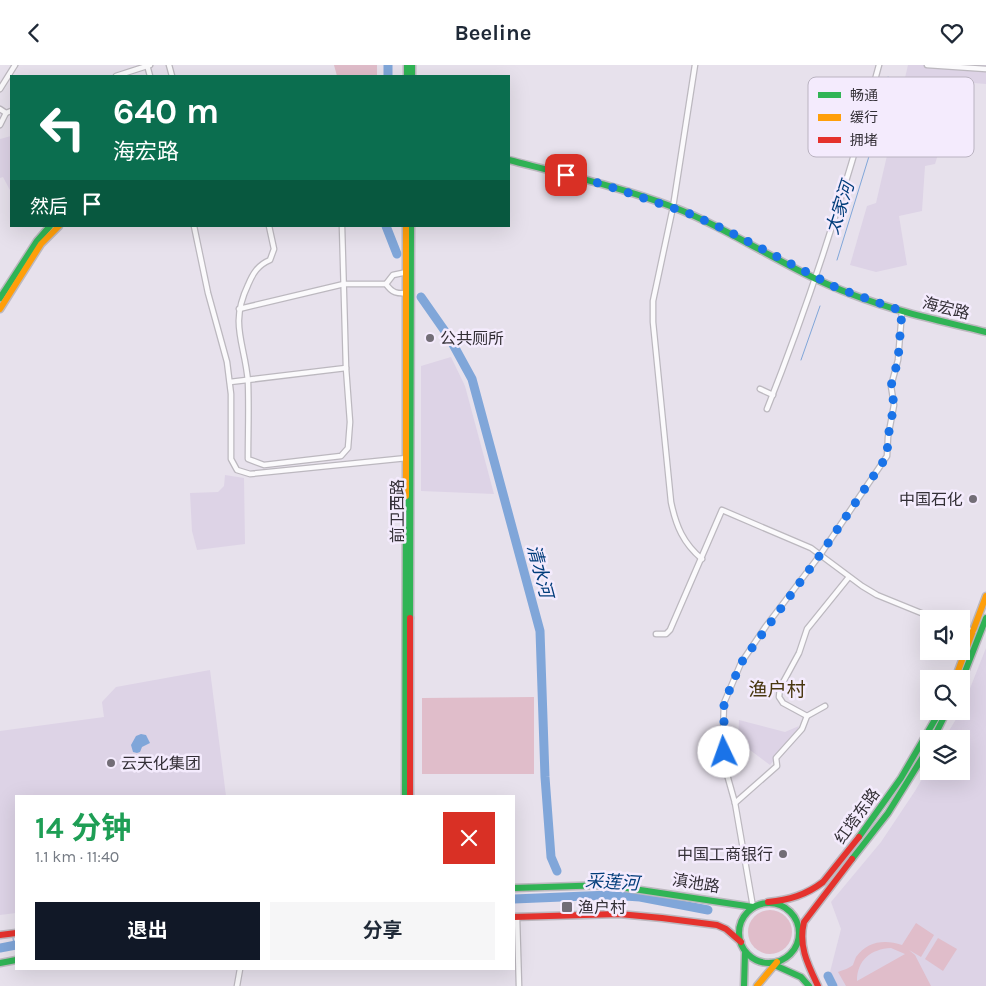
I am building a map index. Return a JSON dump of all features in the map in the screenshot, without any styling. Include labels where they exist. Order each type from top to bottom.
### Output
[{"type":"main road","name":"海宏路","points":[[510,160],[602,184],[673,207],[726,230],[850,294],[902,311],[986,332]]},
{"type":"main road","points":[[0,298],[37,241],[49,227]]},
{"type":"main road","points":[[0,309],[41,244],[58,227]]},
{"type":"main road","name":"前卫西路","points":[[406,227],[408,272],[408,690],[410,795]]},
{"type":"main road","name":"前卫西路","points":[[408,272],[411,227]]},
{"type":"main road","points":[[958,670],[986,596]]},
{"type":"main road","points":[[966,670],[986,618]]},
{"type":"main road","name":"前卫西路","points":[[405,795],[408,690]]},
{"type":"main road","name":"红塔东路","points":[[768,902],[794,899],[824,882],[878,813],[935,720]]},
{"type":"main road","name":"红塔东路","points":[[800,933],[809,913],[888,813],[920,761]]},
{"type":"main road","name":"滇池路","points":[[515,888],[607,885],[753,907]]},
{"type":"main road","points":[[744,986],[745,953],[739,933],[742,919],[753,907],[768,902],[781,905],[792,912],[798,921],[806,962],[818,986]]},
{"type":"main road","points":[[516,917],[619,915],[662,918],[717,925],[726,929],[741,942]]},
{"type":"main road","points":[[0,935],[15,933]]},
{"type":"main road","points":[[757,986],[774,963],[793,952],[798,945],[800,933]]},
{"type":"main road","points":[[745,953],[763,962],[774,963],[801,977],[809,986]]},
{"type":"main road","points":[[0,963],[15,961]]},
{"type":"main road","points":[[765,977],[777,972],[789,972]]},
{"type":"street","points":[[0,89],[15,65]]},
{"type":"street","points":[[128,74],[148,65]]},
{"type":"street","points":[[695,65],[673,207],[653,301],[652,322],[671,502],[682,537],[702,559]]},
{"type":"street","points":[[927,65],[986,69]]},
{"type":"street","points":[[0,109],[9,112],[0,125]]},
{"type":"street","points":[[767,409],[816,278],[854,157]]},
{"type":"street","points":[[195,227],[208,293],[227,362],[230,382],[231,459],[237,470],[243,473],[408,458]]},
{"type":"street","points":[[269,227],[274,249],[270,260],[261,264],[253,273],[239,309],[238,328],[248,381],[248,459],[264,465],[341,456],[348,448],[350,422],[346,368],[342,227]]},
{"type":"street","points":[[386,284],[393,275],[408,272]]},
{"type":"street","points":[[239,309],[344,284],[386,284]]},
{"type":"street","points":[[386,284],[390,290],[397,294],[408,293]]},
{"type":"street","points":[[753,907],[735,803],[726,771],[723,733],[724,703],[741,663],[820,555],[887,456],[888,437],[894,405],[891,386],[898,360],[902,311]]},
{"type":"street","points":[[230,382],[346,368]]},
{"type":"street","points":[[760,389],[773,395]]},
{"type":"street","points":[[656,634],[666,633],[670,630],[722,510],[811,549],[877,595],[920,612]]},
{"type":"street","points":[[808,716],[783,703],[779,697],[780,688],[799,653],[807,629],[849,577]]},
{"type":"street","points":[[970,630],[974,631]]},
{"type":"street","points":[[735,803],[777,766],[776,759],[802,729],[808,716],[825,706]]},
{"type":"street","points":[[516,917],[519,986]]},
{"type":"street","points":[[237,986],[240,970]]},
{"type":"shaded area","points":[[334,65],[377,65],[377,75],[337,75]]},
{"type":"shaded area","points":[[908,65],[986,65],[986,84],[974,83],[974,77],[905,77]]},
{"type":"shaded area","points":[[10,136],[10,190],[3,177],[0,178],[0,139]]},
{"type":"shaded area","points":[[887,157],[937,157],[935,164],[925,166],[922,211],[899,216],[907,265],[876,272],[850,265],[867,206],[876,203]]},
{"type":"shaded area","points":[[451,357],[465,386],[494,494],[421,491],[421,366]]},
{"type":"shaded area","points":[[225,475],[244,478],[245,544],[197,550],[192,531],[190,493],[218,492],[224,486]]},
{"type":"shaded area","points":[[986,648],[986,986],[838,986],[830,972],[841,929],[831,902],[881,842],[921,780],[970,780],[970,730],[949,730],[956,720],[970,720],[970,688]]},
{"type":"shaded area","name":"云天化集团","points":[[210,670],[226,795],[15,795],[15,913],[0,915],[0,731],[104,717],[102,702],[116,687]]},
{"type":"shaded area","points":[[534,697],[534,774],[422,774],[422,698]]},
{"type":"shaded area","points":[[739,720],[785,732],[799,726],[797,733],[770,765],[742,744],[742,740],[738,741]]},
{"type":"shaded area","points":[[774,910],[786,916],[791,923],[791,941],[786,948],[779,953],[766,954],[758,951],[751,944],[748,928],[751,920],[758,913]]},
{"type":"shaded area","points":[[916,923],[934,935],[921,957],[909,950],[915,955],[931,986],[846,986],[838,972],[853,965],[860,952],[871,945],[889,942],[902,945]],"holes":[[[891,948],[905,954],[857,981],[862,962],[871,953]]]},
{"type":"shaded area","points":[[938,938],[957,949],[943,971],[925,959]]},
{"type":"water","points":[[146,735],[150,743],[142,747],[140,752],[133,752],[131,745],[136,736]]},
{"type":"waterway","name":"清水河","points":[[388,65],[388,75]]},
{"type":"waterway","name":"太家河","points":[[837,260],[869,157]]},
{"type":"waterway","name":"清水河","points":[[386,227],[397,254]]},
{"type":"waterway","name":"清水河","points":[[421,297],[449,337],[472,379],[540,631],[545,777],[551,857],[557,871]]},
{"type":"waterway","name":"太家河","points":[[801,360],[820,306]]},
{"type":"waterway","name":"采莲河","points":[[515,899],[610,895],[640,897],[708,910]]},
{"type":"waterway","name":"采莲河","points":[[13,938],[14,946]]},
{"type":"waterway","name":"采莲河","points":[[0,948],[15,945]]},
{"type":"waterway","name":"采莲河","points":[[828,976],[833,986]]},
{"type":"traffic: fast","points":[[407,65],[407,75]]},
{"type":"traffic: fast","points":[[412,65],[412,75]]},
{"type":"traffic: fast","points":[[510,160],[612,187],[673,207],[718,227],[828,285],[901,311],[986,332]]},
{"type":"traffic: fast","points":[[0,298],[37,241],[49,227]]},
{"type":"traffic: fast","points":[[410,618],[411,227]]},
{"type":"traffic: fast","points":[[405,795],[406,496]]},
{"type":"traffic: fast","points":[[966,670],[986,618]]},
{"type":"traffic: fast","points":[[859,837],[901,778],[935,720]]},
{"type":"traffic: fast","points":[[938,730],[942,720]]},
{"type":"traffic: fast","points":[[852,859],[888,813],[920,761]]},
{"type":"traffic: fast","points":[[515,888],[607,885],[753,907]]},
{"type":"traffic: fast","points":[[763,903],[775,903],[786,908],[794,916],[799,927],[799,933],[797,945],[786,958],[775,963],[763,963],[752,958],[744,950],[739,939],[739,927],[744,916],[752,908],[763,903]]},
{"type":"traffic: fast","points":[[744,986],[745,953]]},
{"type":"traffic: fast","points":[[0,963],[15,960]]},
{"type":"traffic: fast","points":[[770,963],[801,977],[809,986]]},
{"type":"traffic: slow","points":[[0,309],[41,244],[58,227]]},
{"type":"traffic: slow","points":[[406,227],[406,496]]},
{"type":"traffic: slow","points":[[958,670],[986,596]]},
{"type":"traffic: slow","points":[[757,986],[777,962]]},
{"type":"traffic: jam","points":[[410,618],[410,795]]},
{"type":"traffic: jam","points":[[768,902],[797,896],[823,882],[859,837]]},
{"type":"traffic: jam","points":[[818,986],[803,947],[802,931],[804,922],[852,859]]},
{"type":"traffic: jam","points":[[515,917],[619,914],[662,918],[717,925],[726,929],[741,942]]},
{"type":"traffic: jam","points":[[0,935],[15,933]]},
{"type":"place","name":"公共厕所","points":[[430,338]]},
{"type":"place","name":"中国石化","points":[[973,499]]},
{"type":"place","name":"云天化集团","points":[[111,763]]},
{"type":"place","name":"中国工商银行","points":[[783,854]]},
{"type":"place","name":"渔户村","points":[[567,907]]},
{"type":"district","name":"渔户村","points":[[777,690]]},
{"type":"route","points":[[566,175],[602,184],[688,213],[726,230],[850,294],[902,311],[898,360],[891,386],[894,405],[888,437],[889,447],[887,456],[820,555],[741,663],[724,703],[724,752]]}]
